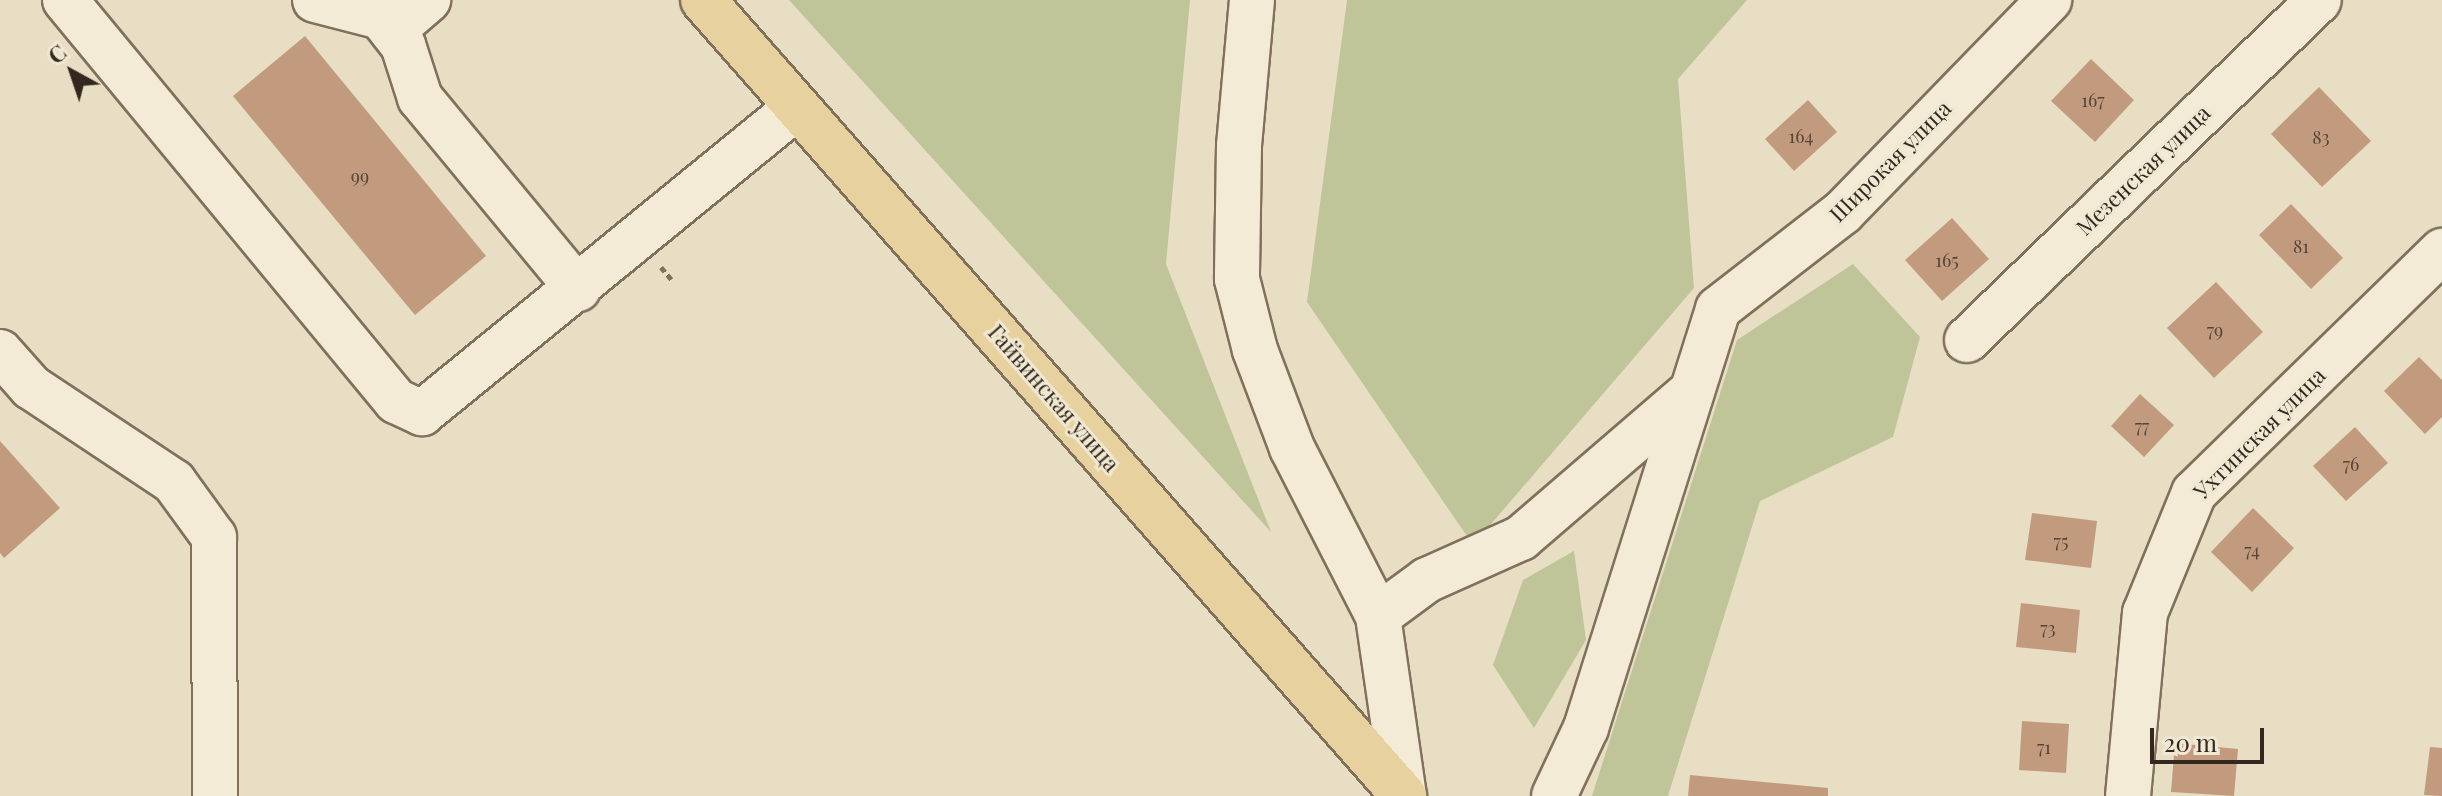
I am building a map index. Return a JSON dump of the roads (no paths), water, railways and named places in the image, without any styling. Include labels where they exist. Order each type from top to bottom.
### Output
[{"type":"main road","name":"Гайвинская улица","points":[[703,0],[1404,796]]},
{"type":"street","points":[[65,0],[408,411],[422,413],[437,405],[797,107]]},
{"type":"street","points":[[315,0],[371,10],[392,31],[420,98],[578,289]]},
{"type":"street","points":[[392,31],[428,0]]},
{"type":"street","points":[[1252,0],[1239,146],[1237,279],[1255,350],[1292,448],[1378,616],[1404,796]]},
{"type":"street","name":"Широкая улица","points":[[1692,391],[1718,309],[1843,212],[2049,0]]},
{"type":"street","name":"Мезенская улица","points":[[1967,340],[2319,0]]},
{"type":"street","name":"Ухтинская улица","points":[[2128,796],[2145,613],[2194,493],[2442,251]]},
{"type":"street","points":[[0,352],[31,387],[174,482],[214,537],[215,796]]},
{"type":"street","points":[[1378,616],[1427,580],[1521,538],[1692,391]]},
{"type":"street","points":[[1554,796],[1586,728],[1692,391]]}]
